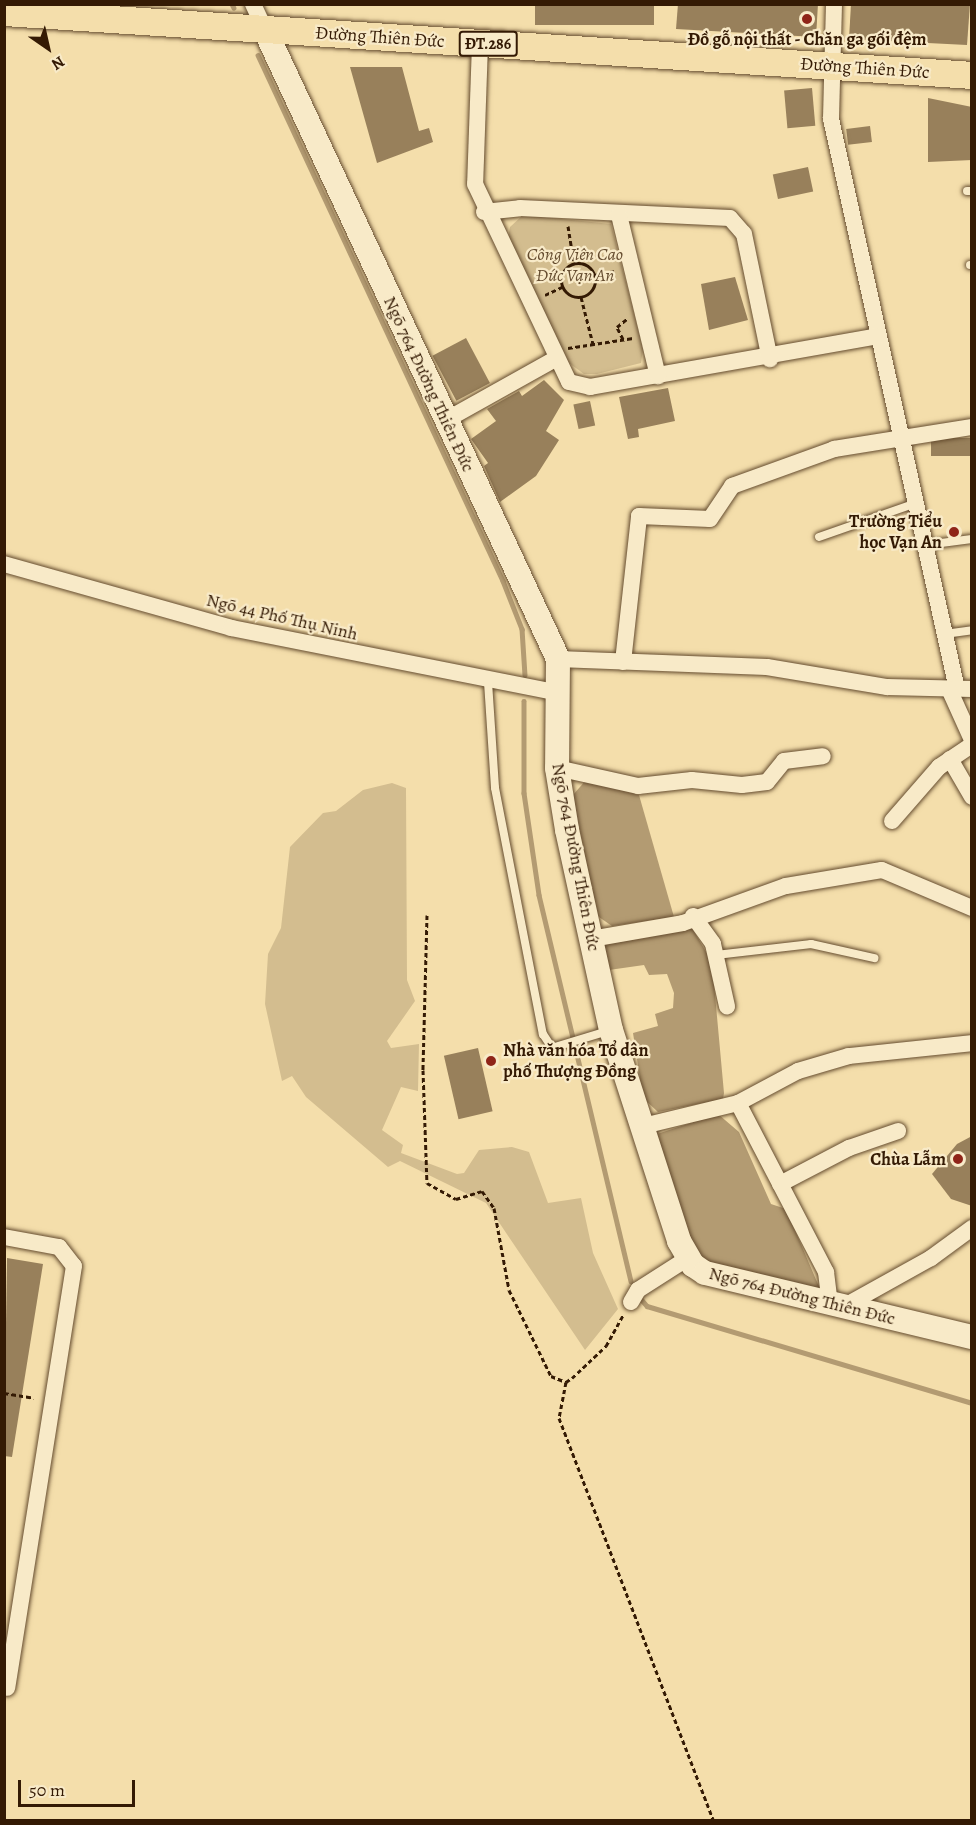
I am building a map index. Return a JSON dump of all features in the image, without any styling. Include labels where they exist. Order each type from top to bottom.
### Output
[{"type":"main road","name":"Đường Thiên Đức","points":[[4,12],[480,44],[832,64],[972,75]]},
{"type":"street","points":[[253,4],[265,30]]},
{"type":"street","points":[[834,4],[831,118],[945,634],[972,740]]},
{"type":"street","name":"Ngõ 764 Đường Thiên Đức","points":[[265,30],[558,659],[555,693],[557,768],[591,939],[611,1030],[639,1127],[688,1258],[705,1273],[972,1337]]},
{"type":"street","points":[[480,44],[473,162],[484,212],[578,387],[770,358],[879,336]]},
{"type":"street","points":[[484,212],[520,208],[619,215],[722,216],[738,224],[748,248],[770,358]]},
{"type":"street","points":[[619,215],[658,376]]},
{"type":"street","points":[[446,420],[559,354]]},
{"type":"street","points":[[623,662],[639,516],[710,519],[732,486],[834,449],[902,435],[972,427]]},
{"type":"street","name":"Ngõ 44 Phố Thụ Ninh","points":[[4,564],[231,628],[488,682],[555,693]]},
{"type":"street","points":[[558,659],[767,667],[887,687],[959,689]]},
{"type":"street","points":[[892,821],[950,759],[972,745]]},
{"type":"street","points":[[557,768],[638,786],[692,780],[742,785],[767,782],[784,761],[823,756]]},
{"type":"street","points":[[950,759],[972,797]]},
{"type":"street","points":[[591,939],[683,923],[693,916],[786,886],[882,870],[972,908]]},
{"type":"street","points":[[693,916],[708,933],[716,955],[727,1006]]},
{"type":"street","points":[[639,1127],[738,1103],[798,1071],[849,1056],[972,1043]]},
{"type":"street","points":[[738,1103],[826,1272],[837,1305],[931,1258],[972,1228]]},
{"type":"street","points":[[780,1184],[849,1148],[898,1131]]},
{"type":"street","points":[[4,1237],[59,1247],[74,1266],[12,1588],[7,1688]]},
{"type":"street","points":[[631,1302],[638,1290],[688,1258]]},
{"type":"lane","points":[[819,537],[916,503]]},
{"type":"lane","points":[[926,545],[972,539]]},
{"type":"lane","points":[[945,634],[972,630]]},
{"type":"lane","points":[[488,682],[505,847],[543,1034],[552,1048],[611,1030]]},
{"type":"lane","points":[[716,955],[811,944],[874,958]]},
{"type":"path","points":[[567,220],[574,263]]},
{"type":"path","points":[[562,287],[561,274],[574,263],[585,264],[595,275]]},
{"type":"path","points":[[595,275],[623,270]]},
{"type":"path","points":[[581,297],[593,289],[595,275]]},
{"type":"path","points":[[562,287],[581,297],[593,344]]},
{"type":"path","points":[[539,298],[562,287]]},
{"type":"path","points":[[623,339],[618,324],[635,322]]},
{"type":"path","points":[[559,354],[593,344],[638,337]]},
{"type":"path","points":[[427,915],[424,1173],[432,1187],[456,1199],[476,1190],[489,1200],[510,1290],[539,1359],[551,1376],[566,1382]]},
{"type":"path","points":[[631,1302],[606,1346],[566,1382],[559,1418],[713,1821]]},
{"type":"path","points":[[4,1393],[34,1398]]},
{"type":"green space","name":"Công Viên Cao Đức Vạn An","points":[[523,215],[611,224],[643,349],[641,363],[597,374],[584,374],[569,363],[508,238],[510,227]]},
{"type":"green space","points":[[392,783],[406,788],[407,980],[415,1001],[387,1041],[391,1048],[419,1044],[418,1091],[401,1087],[382,1130],[403,1145],[401,1153],[457,1174],[464,1173],[479,1150],[512,1147],[529,1152],[548,1203],[581,1198],[593,1253],[618,1309],[585,1350],[486,1203],[400,1161],[388,1167],[306,1097],[292,1076],[282,1081],[265,1004],[268,954],[281,928],[290,847],[323,813],[336,811],[363,790]]},
{"type":"shaded area","points":[[586,780],[639,795],[674,917],[612,926],[596,915],[573,795]]},
{"type":"shaded area","points":[[692,928],[712,962],[723,1099],[658,1112],[643,1098],[633,1033],[658,1026],[655,1014],[673,1008],[674,993],[667,974],[649,975],[644,965],[609,970],[604,945]]},
{"type":"shaded area","points":[[718,1114],[739,1132],[771,1204],[786,1209],[820,1289],[709,1268],[694,1255],[657,1134]]},
{"type":"building","points":[[535,4],[654,4],[654,25],[535,25]]},
{"type":"building","points":[[678,4],[818,4],[816,37],[676,29]]},
{"type":"building","points":[[851,4],[970,4],[967,45],[849,39]]},
{"type":"building","points":[[350,67],[402,67],[419,131],[429,128],[433,142],[377,163]]},
{"type":"building","points":[[812,88],[815,126],[787,128],[784,90]]},
{"type":"building","points":[[928,98],[972,107],[972,160],[928,162]]},
{"type":"building","points":[[870,126],[872,142],[848,145],[846,129]]},
{"type":"building","points":[[808,167],[813,191],[778,199],[773,174]]},
{"type":"building","points":[[735,277],[748,320],[709,330],[701,284]]},
{"type":"building","points":[[466,338],[490,383],[456,401],[432,356]]},
{"type":"building","points":[[544,380],[564,400],[546,431],[559,440],[536,476],[500,502],[484,466],[488,463],[471,439],[496,421],[487,409],[519,391],[522,396]]},
{"type":"building","points":[[668,388],[675,421],[638,429],[639,437],[628,439],[619,397]]},
{"type":"building","points":[[590,401],[595,425],[579,429],[573,405]]},
{"type":"building","points":[[931,438],[972,438],[972,456],[931,456]]},
{"type":"building","points":[[478,1048],[493,1111],[459,1119],[444,1056]]},
{"type":"building","name":"Chùa Lẫm","points":[[972,1136],[972,1206],[951,1199],[932,1174],[957,1144]]},
{"type":"building","points":[[7,1258],[43,1264],[12,1457],[4,1456]]},
{"type":"waterway","points":[[232,4],[234,8]]},
{"type":"waterway","points":[[258,55],[503,581],[522,629],[525,675]]},
{"type":"waterway","points":[[524,701],[524,793],[539,895],[631,1281]]},
{"type":"waterway","points":[[641,1299],[647,1306],[972,1403]]},
{"type":"place","name":"Đồ gỗ nội thất - Chăn ga gối đệm","points":[[807,19]]},
{"type":"place","name":"Trường Tiểu học Vạn An","points":[[954,532]]},
{"type":"place","name":"Nhà văn hóa Tổ dân phố Thượng Đồng","points":[[491,1061]]},
{"type":"place","name":"Chùa Lẫm","points":[[958,1159]]}]
